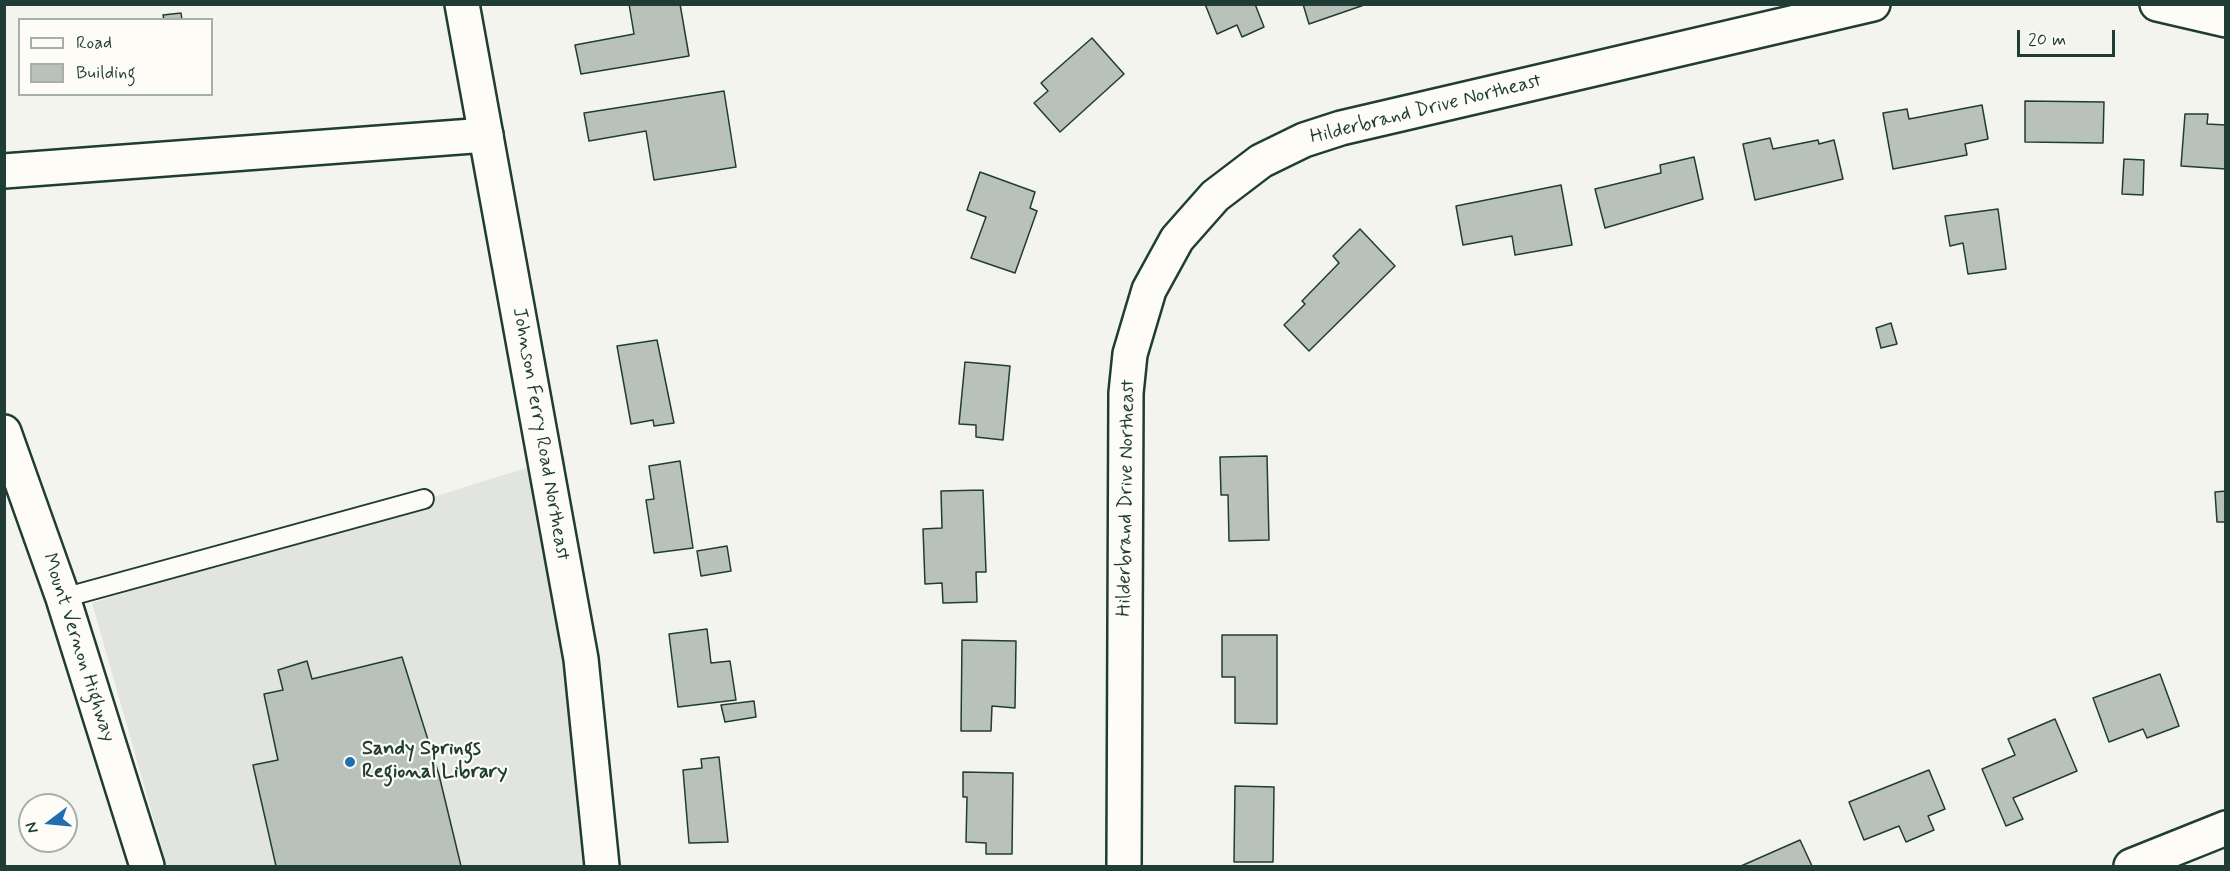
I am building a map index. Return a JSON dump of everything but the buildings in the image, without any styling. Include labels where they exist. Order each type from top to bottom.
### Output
[{"type":"street","name":"Johnson Ferry Road Northeast","points":[[462,4],[581,659],[602,867]]},
{"type":"street","name":"Hilderbrand Drive Northeast","points":[[1124,867],[1126,393],[1130,354],[1149,290],[1177,239],[1215,196],[1261,161],[1304,140],[1341,128],[1873,4]]},
{"type":"street","points":[[2157,4],[2226,20]]},
{"type":"street","points":[[4,171],[486,135]]},
{"type":"street","name":"Mount Vernon Highway","points":[[4,432],[63,598],[147,867]]},
{"type":"street","points":[[2131,867],[2226,828]]},
{"type":"lane","points":[[63,598],[424,499]]},
{"type":"shaded area","points":[[565,456],[596,866],[167,866],[92,603]]},
{"type":"place","name":"Sandy Springs Regional Library","points":[[350,762]]}]
